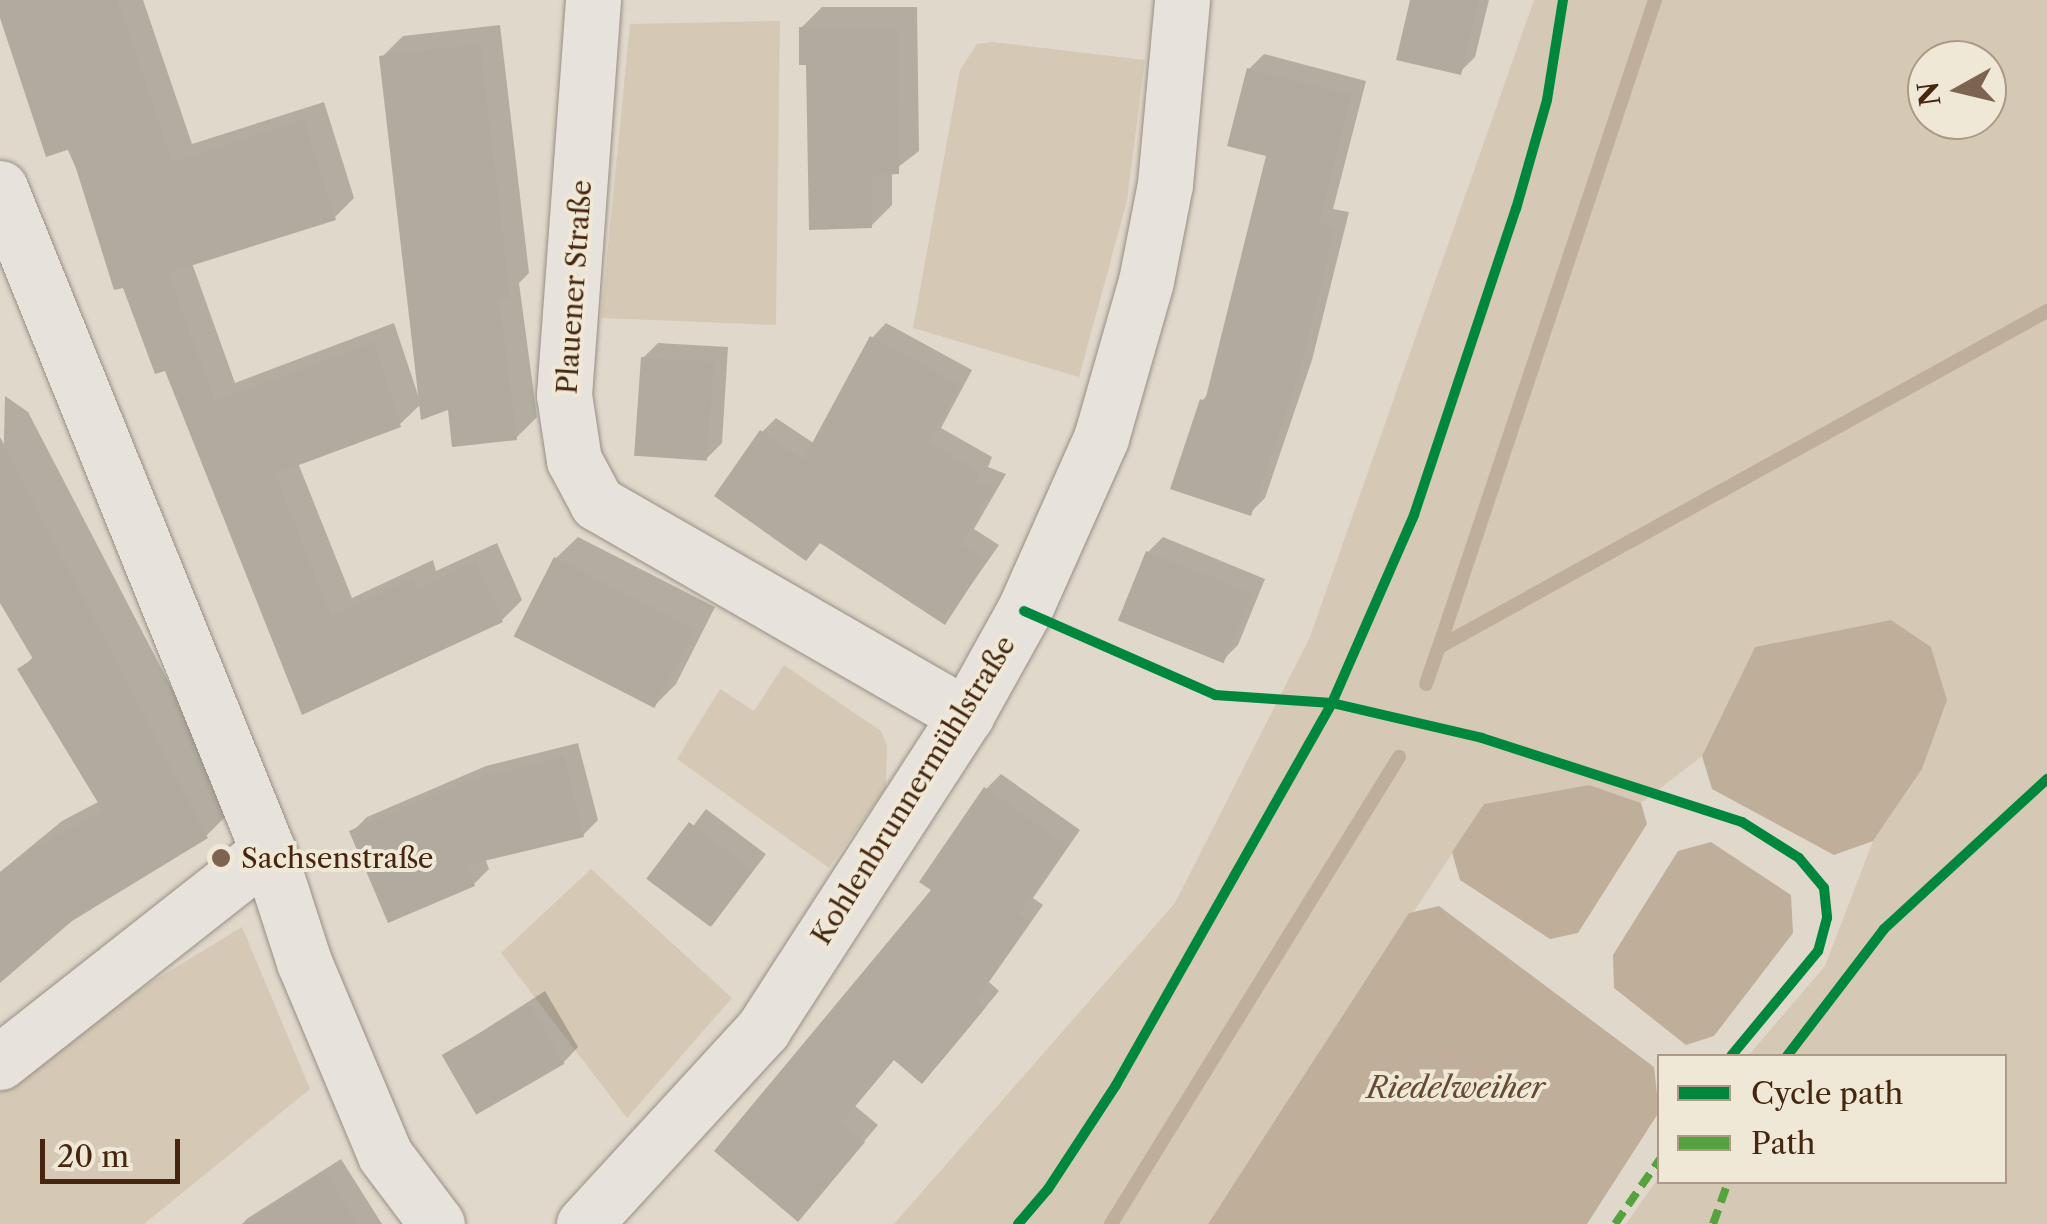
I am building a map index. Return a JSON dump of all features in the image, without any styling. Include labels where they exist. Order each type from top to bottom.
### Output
[{"type":"street","name":"Plauener Straße","points":[[594,0],[564,394],[574,460],[597,503],[966,714]]},
{"type":"street","name":"Kohlenbrunnermühlstraße","points":[[584,1224],[763,1028],[966,714],[1024,611],[1101,438],[1146,281],[1165,184],[1192,1]]},
{"type":"street","points":[[0,188],[268,852],[304,962],[386,1155],[437,1224]]},
{"type":"street","points":[[0,1062],[268,852]]},
{"type":"shaded area","points":[[1534,0],[2047,0],[2047,1224],[1626,1224],[1657,1180],[1657,1184],[2007,1184],[2007,1054],[1750,1054],[1825,966],[1873,841],[1922,769],[1946,700],[1931,647],[1755,647],[1702,756],[1641,803],[1589,785],[1484,805],[1208,1224],[894,1224],[1175,903],[1310,637]]},
{"type":"shaded area","points":[[780,21],[776,325],[601,318],[630,24]]},
{"type":"shaded area","points":[[992,42],[1145,60],[1127,201],[1079,377],[913,328],[960,70],[977,44]]},
{"type":"shaded area","points":[[784,665],[881,731],[887,745],[886,788],[829,868],[677,759],[720,689],[754,711]]},
{"type":"shaded area","points":[[591,869],[732,998],[627,1118],[501,953]]},
{"type":"shaded area","points":[[242,927],[310,1089],[144,1224],[0,1224],[0,1092],[81,1025]]},
{"type":"water","points":[[1891,620],[1931,647],[1947,700],[1922,769],[1873,841],[1834,855],[1712,789],[1702,756],[1755,647]]},
{"type":"water","points":[[1589,785],[1641,803],[1647,824],[1578,933],[1550,939],[1460,880],[1452,852],[1484,804]]},
{"type":"water","points":[[1711,842],[1791,895],[1793,933],[1714,1036],[1686,1045],[1614,988],[1613,955],[1678,851]]},
{"type":"water","name":"Riedelweiher","points":[[1439,906],[1654,1067],[1657,1115],[1587,1224],[1208,1224],[1409,913]]},
{"type":"building","points":[[0,0],[117,0],[172,162],[304,120],[336,220],[168,273],[215,401],[374,342],[401,427],[275,474],[331,616],[413,578],[416,589],[476,562],[503,622],[302,715],[165,371],[155,374],[123,288],[114,290],[70,149],[46,157],[0,18]]},
{"type":"building","points":[[1410,0],[1479,0],[1461,75],[1396,60]]},
{"type":"building","points":[[799,27],[897,27],[899,174],[872,175],[872,228],[809,230],[806,65],[799,65]]},
{"type":"building","points":[[480,44],[510,297],[499,298],[517,440],[452,447],[448,410],[421,420],[379,56]]},
{"type":"building","points":[[1247,68],[1352,95],[1320,223],[1335,227],[1298,377],[1251,516],[1170,489],[1200,399],[1205,401],[1266,156],[1227,146]]},
{"type":"building","points":[[870,336],[960,385],[929,442],[979,472],[976,481],[993,488],[961,544],[987,560],[945,625],[820,543],[806,561],[714,496],[760,430],[803,460]]},
{"type":"building","points":[[641,357],[714,362],[707,461],[634,456]]},
{"type":"building","points":[[0,437],[208,838],[72,921],[0,983],[0,874],[31,849],[103,811],[17,669],[33,659],[0,603]]},
{"type":"building","points":[[1146,551],[1252,594],[1224,663],[1118,621]]},
{"type":"building","points":[[554,557],[695,629],[654,708],[514,636]]},
{"type":"building","points":[[564,756],[584,837],[467,865],[475,886],[388,923],[349,831],[468,780]]},
{"type":"building","points":[[984,787],[1067,845],[1020,914],[1030,921],[976,999],[986,1007],[922,1084],[894,1060],[842,1122],[865,1142],[798,1222],[714,1151],[931,890],[919,882]]},
{"type":"building","points":[[689,822],[753,870],[710,927],[646,879]]},
{"type":"building","points":[[530,1004],[564,1064],[476,1115],[442,1055]]},
{"type":"building","points":[[325,1172],[358,1224],[243,1224]]},
{"type":"waterway","points":[[1439,647],[1655,0]]},
{"type":"waterway","points":[[1426,684],[1439,647],[2047,311]]},
{"type":"waterway","points":[[1111,1224],[1399,757]]},
{"type":"marked path","points":[[1615,1224],[1657,1163]]},
{"type":"marked path","points":[[1713,1224],[1727,1184]]},
{"type":"cycle path","points":[[1018,1224],[1048,1189],[1116,1085],[1332,703],[1414,515],[1516,209],[1547,100],[1563,0]]},
{"type":"cycle path","points":[[1024,611],[1215,695],[1332,703],[1482,738],[1742,822],[1799,858],[1824,888],[1827,918],[1818,951],[1733,1054]]},
{"type":"cycle path","points":[[1789,1054],[1884,929],[2047,779]]},
{"type":"place","name":"Sachsenstraße","points":[[221,858]]}]
